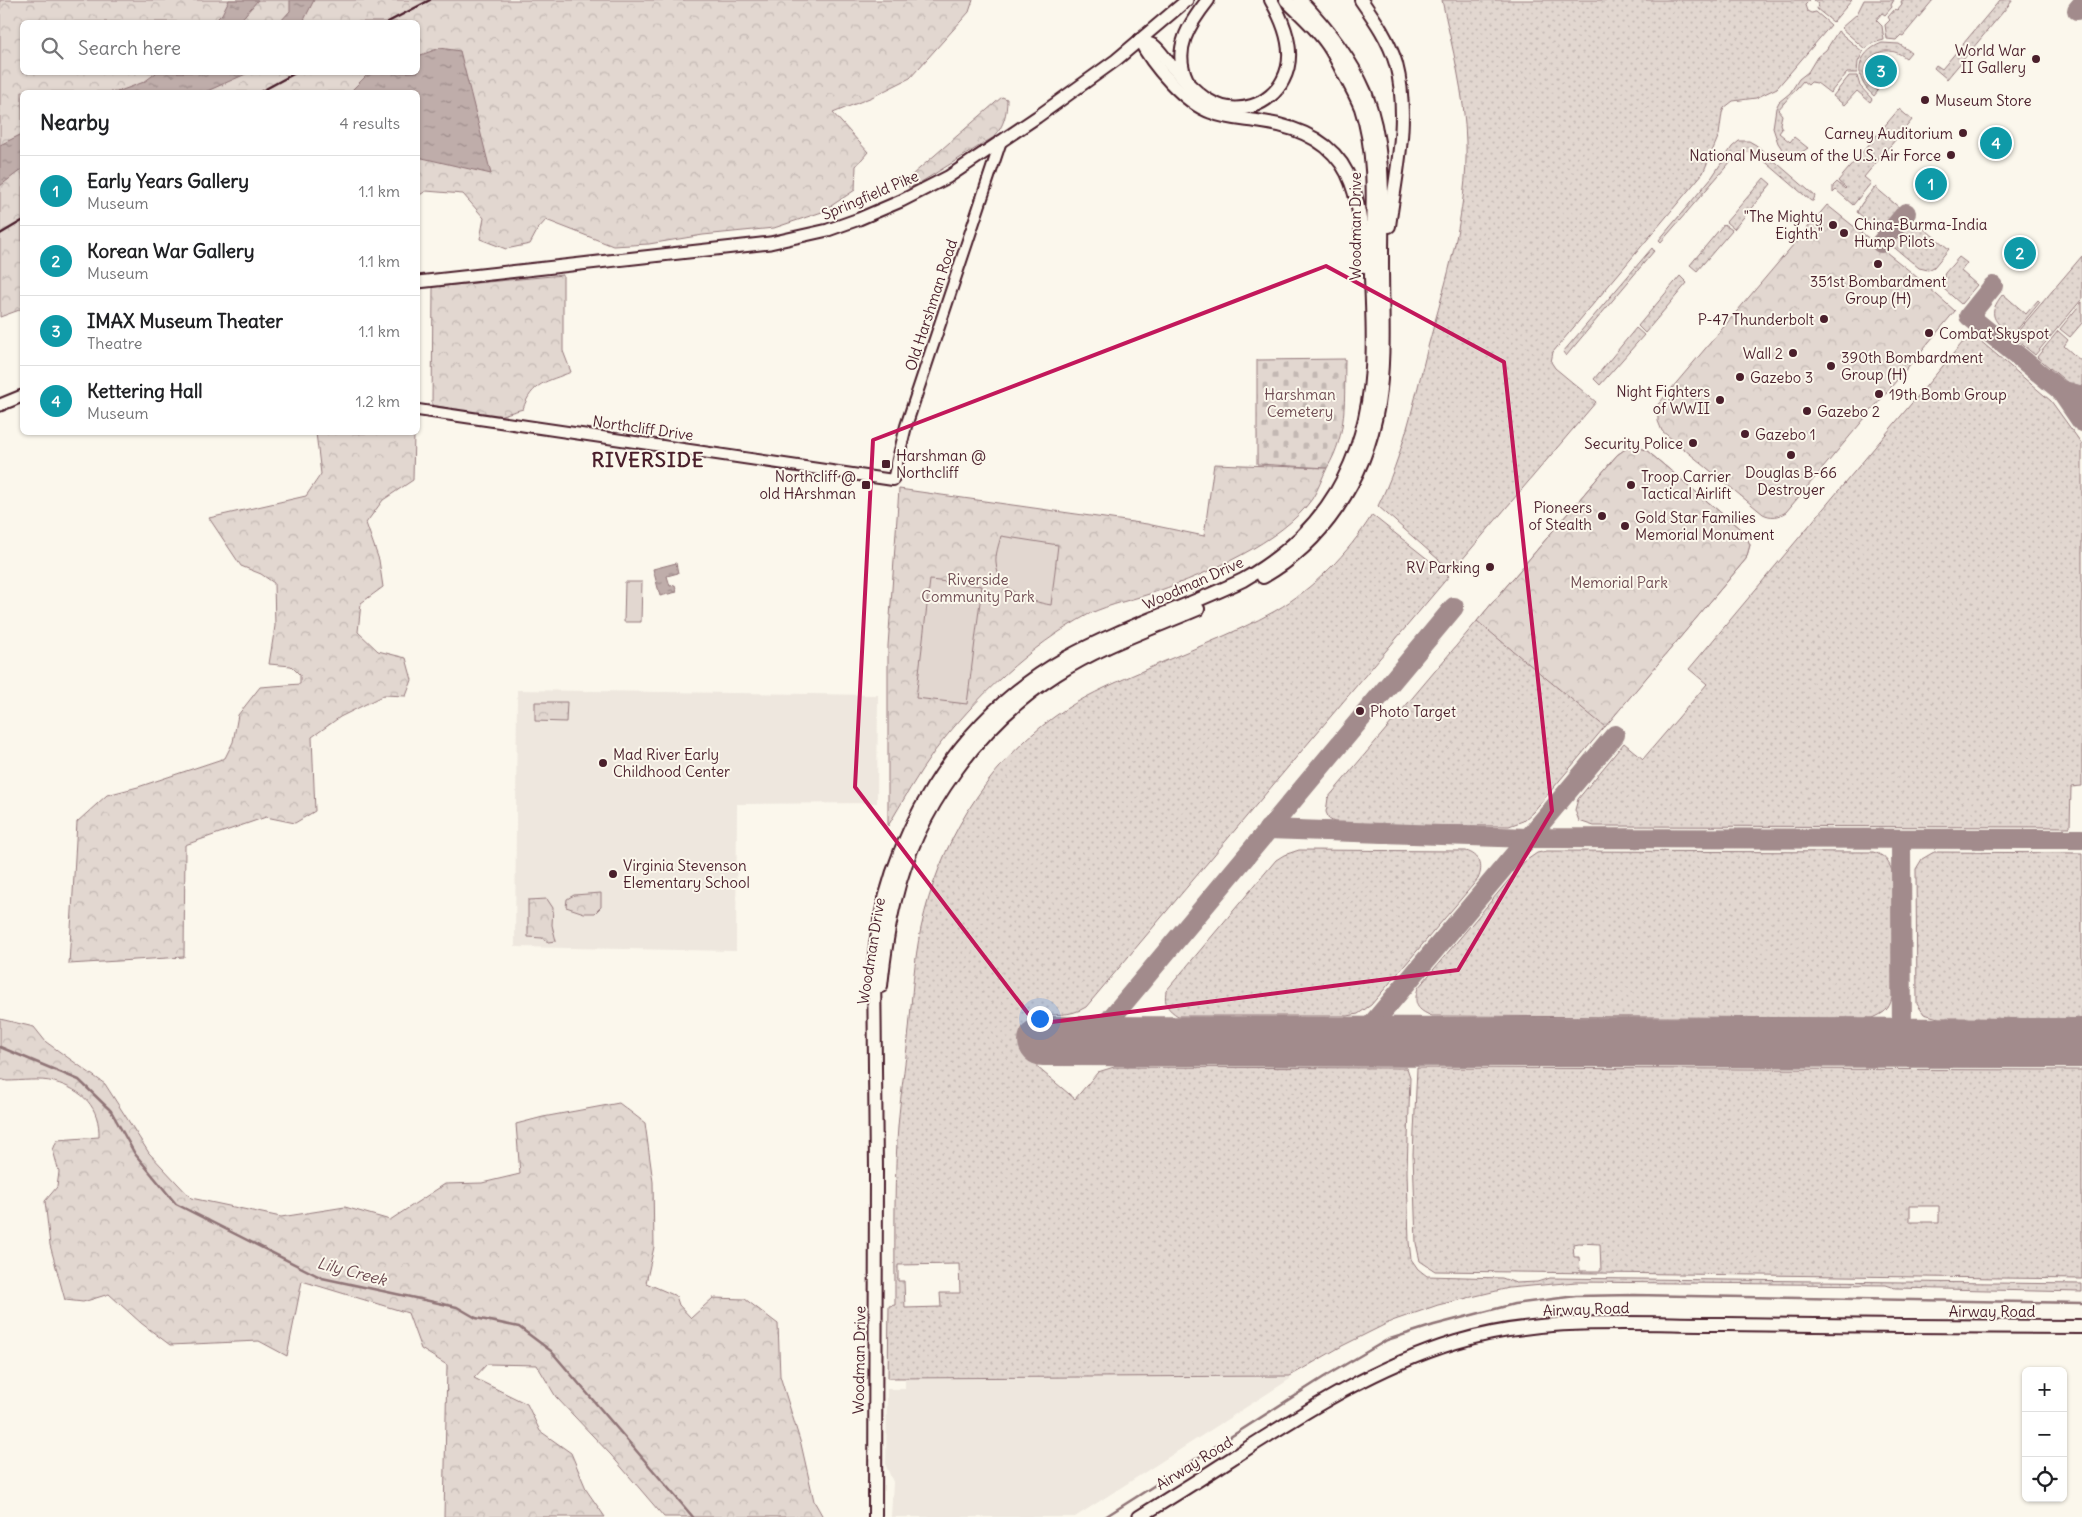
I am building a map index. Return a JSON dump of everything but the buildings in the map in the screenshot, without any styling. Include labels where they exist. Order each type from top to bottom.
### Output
[{"type":"main road","name":"Springfield Pike","points":[[420,282],[740,248],[799,238],[859,219],[901,201],[948,177],[1094,76],[1187,0]]},
{"type":"main road","points":[[1194,90],[1185,76],[1182,66],[1182,45],[1189,27],[1208,0]]},
{"type":"main road","points":[[1140,40],[1154,47],[1202,98],[1214,105],[1235,109],[1257,105],[1276,91],[1283,80],[1290,56],[1286,31],[1271,0]]},
{"type":"main road","name":"Woodman Drive","points":[[875,1517],[876,1023],[874,958],[888,887],[910,828],[938,779],[956,754],[982,724],[1025,686],[1064,659],[1092,644],[1243,580],[1267,566],[1289,549],[1315,522],[1331,501],[1349,470],[1363,431],[1372,366],[1373,191],[1367,132],[1354,92],[1325,40],[1286,0]]},
{"type":"main road","name":"Woodman Drive","points":[[876,1023],[889,926],[895,898],[910,854],[943,788],[971,750],[1018,703],[1056,674],[1103,649],[1238,592],[1282,566],[1323,528],[1347,493],[1362,466],[1374,429],[1383,354],[1381,161],[1376,131],[1365,94],[1352,64],[1338,44],[1300,0]]},
{"type":"main road","points":[[1361,0],[1381,28],[1396,64],[1401,103],[1401,144],[1393,191],[1382,290]]},
{"type":"main road","points":[[1140,40],[1152,60],[1181,92],[1201,108],[1219,115],[1264,122],[1299,131],[1327,147],[1338,159],[1352,186],[1360,220],[1372,366]]},
{"type":"main road","points":[[0,405],[20,397]]},
{"type":"main road","name":"Airway Road","points":[[1139,1517],[1312,1407],[1354,1383],[1395,1364],[1456,1342],[1484,1335],[1554,1325],[2082,1327]]},
{"type":"street","name":"Old Harshman Road","points":[[893,480],[906,426],[1001,140]]},
{"type":"street","name":"Northcliff Drive","points":[[420,410],[893,480]]},
{"type":"highlighted area","points":[[1326,266],[1504,362],[1552,811],[1458,970],[1036,1024],[855,787],[873,440]]},
{"type":"shaded area","points":[[517,690],[878,695],[877,803],[737,804],[736,951],[515,947]]},
{"type":"shaded area","points":[[1290,1376],[1290,1379],[1075,1517],[891,1517],[893,1482],[886,1466],[887,1389],[905,1389],[905,1378]]},
{"type":"green space","points":[[0,0],[973,0],[969,12],[910,78],[872,97],[833,113],[868,152],[856,166],[855,190],[822,212],[774,228],[703,235],[649,244],[613,246],[546,220],[538,229],[530,244],[506,249],[480,239],[484,218],[463,194],[426,191],[420,195],[420,90],[20,90],[20,310],[0,317]]},
{"type":"green space","points":[[1442,0],[1810,0],[1805,5],[1807,11],[1811,13],[1816,12],[1831,25],[1777,88],[1756,98],[1733,101],[1724,108],[1719,135],[1703,173],[1553,352],[1551,362],[1555,368],[1596,402],[1455,568],[1448,568],[1378,506],[1387,487],[1407,428],[1460,220],[1466,168],[1465,124],[1457,71]]},
{"type":"green space","points":[[1813,0],[1852,0],[1833,22],[1817,9],[1818,4]]},
{"type":"green space","points":[[1864,0],[1894,0],[1891,5],[1892,7],[1885,15],[1882,13],[1876,20],[1882,26],[1884,40],[1873,43],[1865,49],[1841,28],[1857,14]]},
{"type":"green space","points":[[1902,0],[1933,0],[1903,36],[1901,35],[1896,40],[1887,39],[1885,25],[1890,20],[1888,17],[1902,4]]},
{"type":"green space","points":[[2000,0],[2013,0],[1947,79],[1934,68],[1936,65],[1942,69]]},
{"type":"green space","points":[[1838,31],[1863,52],[1858,62],[1857,73],[1847,73],[1830,93],[1817,83],[1811,82],[1808,85],[1803,81],[1778,110],[1782,115],[1780,124],[1782,129],[1779,133],[1790,142],[1794,137],[1808,148],[1796,156],[1786,155],[1778,143],[1773,128],[1776,108],[1779,102],[1790,93],[1799,79],[1808,72],[1817,57],[1826,50]]},
{"type":"green space","points":[[1882,43],[1899,44],[1911,52],[1906,58],[1895,52],[1886,51],[1877,53],[1871,58],[1867,66],[1867,74],[1870,83],[1878,91],[1874,96],[1863,82],[1860,67],[1866,53]]},
{"type":"green space","points":[[1849,76],[1857,76],[1860,86],[1872,99],[1870,102],[1857,91],[1844,105],[1833,96]]},
{"type":"green space","points":[[1002,97],[1007,99],[1006,114],[1003,124],[994,137],[909,188],[905,181]]},
{"type":"green space","points":[[1899,109],[1912,120],[1864,177],[1871,183],[1853,205],[1836,190],[1833,193],[1833,186],[1837,182],[1846,188],[1838,181]]},
{"type":"green space","points":[[1739,141],[1749,141],[1756,145],[1815,196],[1813,201],[1754,152],[1738,153],[1661,242],[1659,240],[1712,177],[1732,147]]},
{"type":"green space","points":[[1764,178],[1771,184],[1734,229],[1726,222]]},
{"type":"green space","points":[[1875,187],[1901,209],[1888,225],[1882,228],[1875,227],[1857,212]]},
{"type":"green space","points":[[1827,205],[1911,272],[1955,311],[1786,512],[1777,516],[1769,516],[1763,514],[1662,431],[1658,421],[1658,410],[1655,408]]},
{"type":"green space","points":[[1911,218],[1949,249],[1934,267],[1928,270],[1919,268],[1890,244]]},
{"type":"green space","points":[[1724,224],[1732,230],[1697,271],[1690,265]]},
{"type":"green space","points":[[1652,248],[1654,251],[1566,356],[1563,352]]},
{"type":"green space","points":[[2082,256],[2082,299],[2035,355],[2013,337]]},
{"type":"green space","points":[[1959,257],[1967,263],[1961,271],[1977,285],[1961,304],[1941,284],[1945,273]]},
{"type":"green space","points":[[563,275],[563,351],[571,372],[541,384],[531,393],[523,409],[495,417],[432,405],[433,287]]},
{"type":"green space","points":[[1680,276],[1687,283],[1645,333],[1638,326]]},
{"type":"green space","points":[[2003,294],[2026,314],[2038,300],[2040,302],[2012,336],[1994,317],[1995,307]]},
{"type":"green space","points":[[2082,302],[2082,323],[2070,337],[2060,329]]},
{"type":"green space","points":[[1636,328],[1644,335],[1600,385],[1594,379]]},
{"type":"green space","points":[[2058,331],[2068,340],[2064,346],[2082,362],[2082,386],[2069,384],[2037,357]]},
{"type":"green space","points":[[1978,339],[2051,401],[2082,444],[2082,786],[2071,787],[2070,827],[1594,826],[1579,821],[1575,810],[1578,799],[1624,743],[1643,759],[1707,684],[1689,669],[1963,342]]},
{"type":"green space","name":"Harshman Cemetery","points":[[1345,359],[1342,429],[1334,455],[1327,468],[1257,464],[1257,360]]},
{"type":"green space","points":[[316,435],[414,435],[413,480],[383,500],[366,523],[379,560],[383,587],[361,603],[358,632],[378,651],[406,658],[412,680],[406,696],[384,695],[340,717],[312,737],[315,811],[295,823],[266,817],[185,845],[184,957],[69,964],[77,822],[107,795],[138,787],[225,758],[233,742],[238,715],[260,687],[300,684],[300,675],[291,666],[269,664],[275,626],[274,583],[261,574],[241,566],[209,518],[306,496],[321,474]]},
{"type":"green space","points":[[1632,447],[1646,450],[1745,533],[1750,545],[1746,559],[1533,812],[1523,821],[1509,826],[1339,825],[1329,819],[1326,812],[1328,798],[1617,455]]},
{"type":"green space","name":"Memorial Park","points":[[1636,447],[1646,450],[1745,533],[1750,545],[1746,559],[1605,727],[1477,621],[1617,455],[1627,448]]},
{"type":"green space","name":"Riverside Community Park","points":[[1214,464],[1327,468],[1312,499],[1299,515],[1263,543],[1198,576],[1089,614],[1045,641],[1024,657],[985,693],[950,732],[922,770],[888,826],[888,646],[899,489],[1147,524],[1204,536]]},
{"type":"green space","points":[[1372,515],[1449,576],[1086,1007],[1068,1014],[1036,1015],[1037,1067],[1075,1099],[1098,1072],[1114,1067],[1407,1068],[1410,1077],[1407,1171],[1409,1242],[1411,1259],[1418,1269],[1427,1276],[1502,1278],[1516,1283],[1537,1282],[1550,1278],[2082,1284],[2082,1292],[1895,1288],[1886,1285],[1576,1282],[1509,1288],[1438,1305],[1392,1321],[1342,1346],[1290,1376],[888,1378],[889,1306],[895,1305],[895,1203],[898,1128],[917,953],[929,897],[953,838],[968,811],[986,784],[1006,760],[1029,737],[1054,717],[1106,687],[1225,636],[1275,611],[1317,581],[1363,529]],"holes":[[[959,1264],[960,1293],[940,1293],[941,1307],[905,1308],[904,1281],[898,1281],[898,1265]]]},
{"type":"green space","points":[[1001,536],[1058,545],[1051,605],[1024,597],[1008,588],[1002,581],[998,573],[996,560]]},
{"type":"green space","points":[[930,580],[982,586],[967,704],[916,698]]},
{"type":"green space","points":[[625,582],[642,582],[641,622],[624,622]]},
{"type":"green space","points":[[535,702],[567,702],[566,722],[535,721]]},
{"type":"green space","points":[[1299,850],[1466,851],[1478,858],[1481,870],[1478,879],[1371,1005],[1358,1014],[1348,1016],[1178,1016],[1166,1003],[1166,991],[1276,860]]},
{"type":"green space","points":[[1547,851],[1877,853],[1885,859],[1892,871],[1892,998],[1888,1008],[1873,1018],[1432,1016],[1420,1009],[1416,1002],[1418,988],[1524,862],[1537,853]]},
{"type":"green space","points":[[1934,852],[2082,853],[2082,1019],[1938,1018],[1924,1014],[1917,1004],[1916,869],[1922,859]]},
{"type":"green space","points":[[601,893],[601,907],[595,913],[584,913],[566,907],[567,899],[574,895]]},
{"type":"green space","points":[[547,899],[553,908],[552,925],[556,941],[548,942],[542,938],[528,937],[528,900]]},
{"type":"green space","points":[[0,1019],[34,1027],[46,1042],[105,1084],[149,1153],[191,1198],[281,1217],[345,1207],[390,1220],[445,1184],[482,1183],[520,1174],[516,1124],[619,1103],[645,1123],[653,1182],[654,1247],[646,1283],[676,1296],[679,1305],[691,1318],[713,1298],[745,1299],[778,1324],[780,1376],[801,1444],[814,1501],[823,1517],[664,1517],[611,1455],[556,1397],[537,1365],[487,1364],[474,1378],[527,1404],[540,1431],[571,1453],[587,1491],[605,1517],[444,1517],[447,1365],[421,1349],[408,1313],[302,1281],[287,1356],[259,1341],[170,1345],[141,1323],[109,1294],[83,1302],[65,1300],[50,1245],[45,1201],[57,1187],[59,1172],[53,1150],[57,1140],[99,1137],[99,1126],[88,1101],[64,1085],[43,1080],[7,1081],[0,1079]]},
{"type":"green space","points":[[1417,1068],[2082,1070],[2082,1279],[1435,1271],[1420,1261],[1416,1243],[1413,1154]],"holes":[[[1910,1206],[1939,1206],[1939,1222],[1910,1222]],[[1573,1244],[1600,1244],[1601,1271],[1580,1271],[1579,1257],[1574,1257]]]},
{"type":"water","points":[[229,0],[258,0],[241,20],[216,20],[222,14]]},
{"type":"water","points":[[290,0],[314,0],[304,20],[282,20],[290,11]]},
{"type":"water","points":[[440,48],[460,51],[491,174],[420,157],[420,90],[352,90],[367,75],[420,75],[420,55]]},
{"type":"water","points":[[153,75],[243,75],[210,90],[122,90],[144,82]]},
{"type":"water","points":[[20,135],[20,171],[0,186],[0,145]]},
{"type":"water","points":[[676,563],[678,573],[667,576],[670,586],[675,585],[677,592],[660,596],[653,569]]},
{"type":"waterway","name":"Lily Creek","points":[[0,1047],[79,1080],[111,1111],[135,1154],[176,1204],[322,1278],[457,1307],[476,1318],[519,1327],[551,1351],[693,1517]]},
{"type":"waterway","points":[[1105,1517],[1324,1377],[1387,1340],[1434,1325],[1514,1304],[1576,1296],[1634,1295],[2082,1303]]},
{"type":"taxiway","points":[[2077,10],[2082,4]]},
{"type":"taxiway","points":[[1881,243],[1906,213]]},
{"type":"taxiway","points":[[1993,286],[1969,316],[2060,390],[2082,396]]},
{"type":"taxiway","points":[[2060,390],[2082,422]]},
{"type":"taxiway","points":[[1092,1041],[1454,607]]},
{"type":"taxiway","points":[[1357,1042],[1615,735]]},
{"type":"taxiway","points":[[1268,829],[1528,838],[2082,839]]},
{"type":"taxiway","points":[[1901,839],[1902,1043]]},
{"type":"runway","points":[[1043,1041],[2082,1043]]},
{"type":"railway","points":[[392,20],[430,0]]},
{"type":"railway","points":[[264,90],[291,75]]},
{"type":"railway","points":[[0,234],[20,222]]},
{"type":"place","name":"World War II Gallery","points":[[2036,59]]},
{"type":"place","name":"IMAX Museum Theater","points":[[1881,71]]},
{"type":"place","name":"Museum Store","points":[[1925,100]]},
{"type":"place","name":"Carney Auditorium","points":[[1963,133]]},
{"type":"place","name":"Kettering Hall","points":[[1996,143]]},
{"type":"place","name":"National Museum of the U.S. Air Force","points":[[1951,155]]},
{"type":"place","name":"Early Years Gallery","points":[[1931,184]]},
{"type":"place","name":"\"The Mighty Eighth\"","points":[[1833,225]]},
{"type":"place","name":"China-Burma-India Hump Pilots","points":[[1844,233]]},
{"type":"place","name":"Korean War Gallery","points":[[2020,253]]},
{"type":"place","name":"351st Bombardment Group (H)","points":[[1878,264]]},
{"type":"place","name":"P-47 Thunderbolt","points":[[1824,319]]},
{"type":"place","name":"Combat Skyspot","points":[[1929,333]]},
{"type":"place","name":"Wall 2","points":[[1793,353]]},
{"type":"place","name":"390th Bombardment Group (H)","points":[[1831,366]]},
{"type":"place","name":"Gazebo 3","points":[[1740,377]]},
{"type":"place","name":"19th Bomb Group","points":[[1879,394]]},
{"type":"place","name":"Night Fighters of WWII","points":[[1720,400]]},
{"type":"place","name":"Gazebo 2","points":[[1807,411]]},
{"type":"place","name":"Gazebo 1","points":[[1745,434]]},
{"type":"place","name":"Security Police","points":[[1693,443]]},
{"type":"place","name":"Douglas B-66 Destroyer","points":[[1791,455]]},
{"type":"place","name":"Harshman @ Northcliff","points":[[886,464]]},
{"type":"place","name":"Northcliff @ old HArshman","points":[[866,485]]},
{"type":"place","name":"Troop Carrier Tactical Airlift","points":[[1631,485]]},
{"type":"place","name":"Pioneers of Stealth","points":[[1602,516]]},
{"type":"place","name":"Gold Star Families Memorial Monument","points":[[1625,526]]},
{"type":"place","name":"RV Parking","points":[[1490,567]]},
{"type":"place","name":"Photo Target","points":[[1360,711]]},
{"type":"place","name":"Mad River Early Childhood Center","points":[[603,763]]},
{"type":"place","name":"Virginia Stevenson Elementary School","points":[[613,874]]},
{"type":"district","name":"RIVERSIDE","points":[[648,459]]}]
